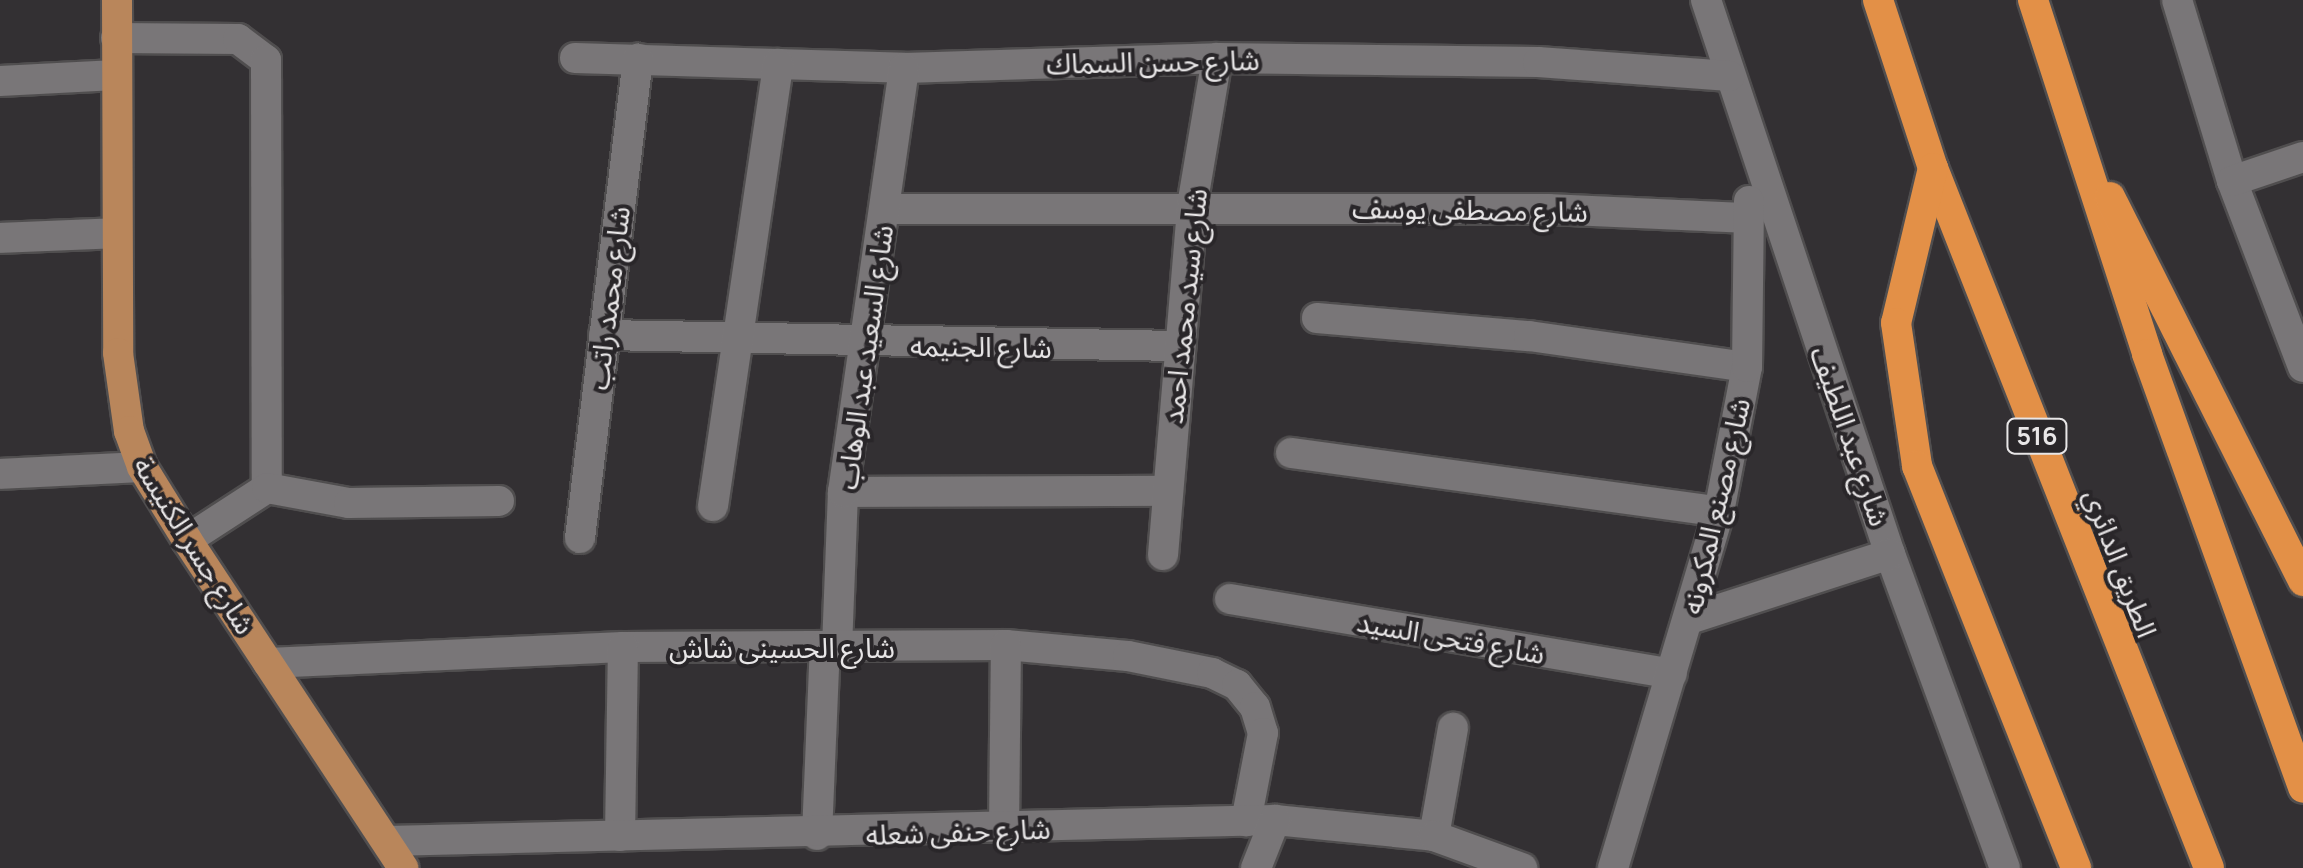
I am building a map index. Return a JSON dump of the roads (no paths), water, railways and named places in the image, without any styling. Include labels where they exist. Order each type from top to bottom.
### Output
[{"type":"highway","name":"الطريق الدائري","points":[[1878,0],[1932,168],[2209,868]]},
{"type":"highway","points":[[2033,0],[2069,120],[2303,788]]},
{"type":"highway","points":[[2069,120],[2303,581]]},
{"type":"highway","points":[[1932,168],[1896,322],[1917,466],[2076,868]]},
{"type":"main road","name":"شارع جسر الكنيسة","points":[[117,0],[121,392],[142,468],[404,868]]},
{"type":"street","name":"شارع عبد اللطيف","points":[[1706,0],[1890,554],[2005,868]]},
{"type":"street","points":[[2177,0],[2232,181],[2290,294],[2303,367]]},
{"type":"street","points":[[116,38],[238,39],[266,60],[267,488]]},
{"type":"street","name":"شارع حسن السماك","points":[[576,58],[904,68],[1216,58],[1538,62],[1729,76]]},
{"type":"street","name":"شارع محمد راتب","points":[[580,538],[638,58]]},
{"type":"street","name":"شارع سيد محمد احمد","points":[[1163,554],[1192,206],[1216,58]]},
{"type":"street","points":[[713,506],[778,64]]},
{"type":"street","name":"شارع السعيد عبد الوهاب","points":[[817,834],[843,492],[904,68]]},
{"type":"street","points":[[0,81],[116,75]]},
{"type":"street","name":"شارع مصنع المكرونه","points":[[1613,868],[1719,512],[1747,367],[1749,133]]},
{"type":"street","points":[[2232,181],[2303,156]]},
{"type":"street","name":"شارع مصطفى يوسف","points":[[886,209],[1548,208],[1749,218]]},
{"type":"street","points":[[0,238],[118,233]]},
{"type":"street","points":[[1316,318],[1530,336],[1747,367]]},
{"type":"street","name":"شارع الجنيمه","points":[[604,335],[866,344],[1178,346]]},
{"type":"street","points":[[1291,453],[1719,512]]},
{"type":"street","points":[[0,474],[142,468]]},
{"type":"street","points":[[186,540],[267,488],[349,503],[498,501]]},
{"type":"street","points":[[843,492],[1168,492]]},
{"type":"street","points":[[1689,619],[1890,554]]},
{"type":"street","name":"شارع فتحى السيد","points":[[1230,599],[1672,674]]},
{"type":"street","points":[[620,836],[623,646]]},
{"type":"street","name":"شارع الحسينى شاش","points":[[268,663],[623,646],[1006,646],[1128,656],[1212,674],[1237,686],[1254,706],[1262,733],[1260,820]]},
{"type":"street","points":[[1004,830],[1006,646]]},
{"type":"street","points":[[1434,836],[1453,728]]},
{"type":"street","points":[[1256,868],[1260,820]]},
{"type":"street","name":"شارع حنفى شعله","points":[[387,841],[1004,830],[1260,820],[1434,836],[1522,868]]}]
